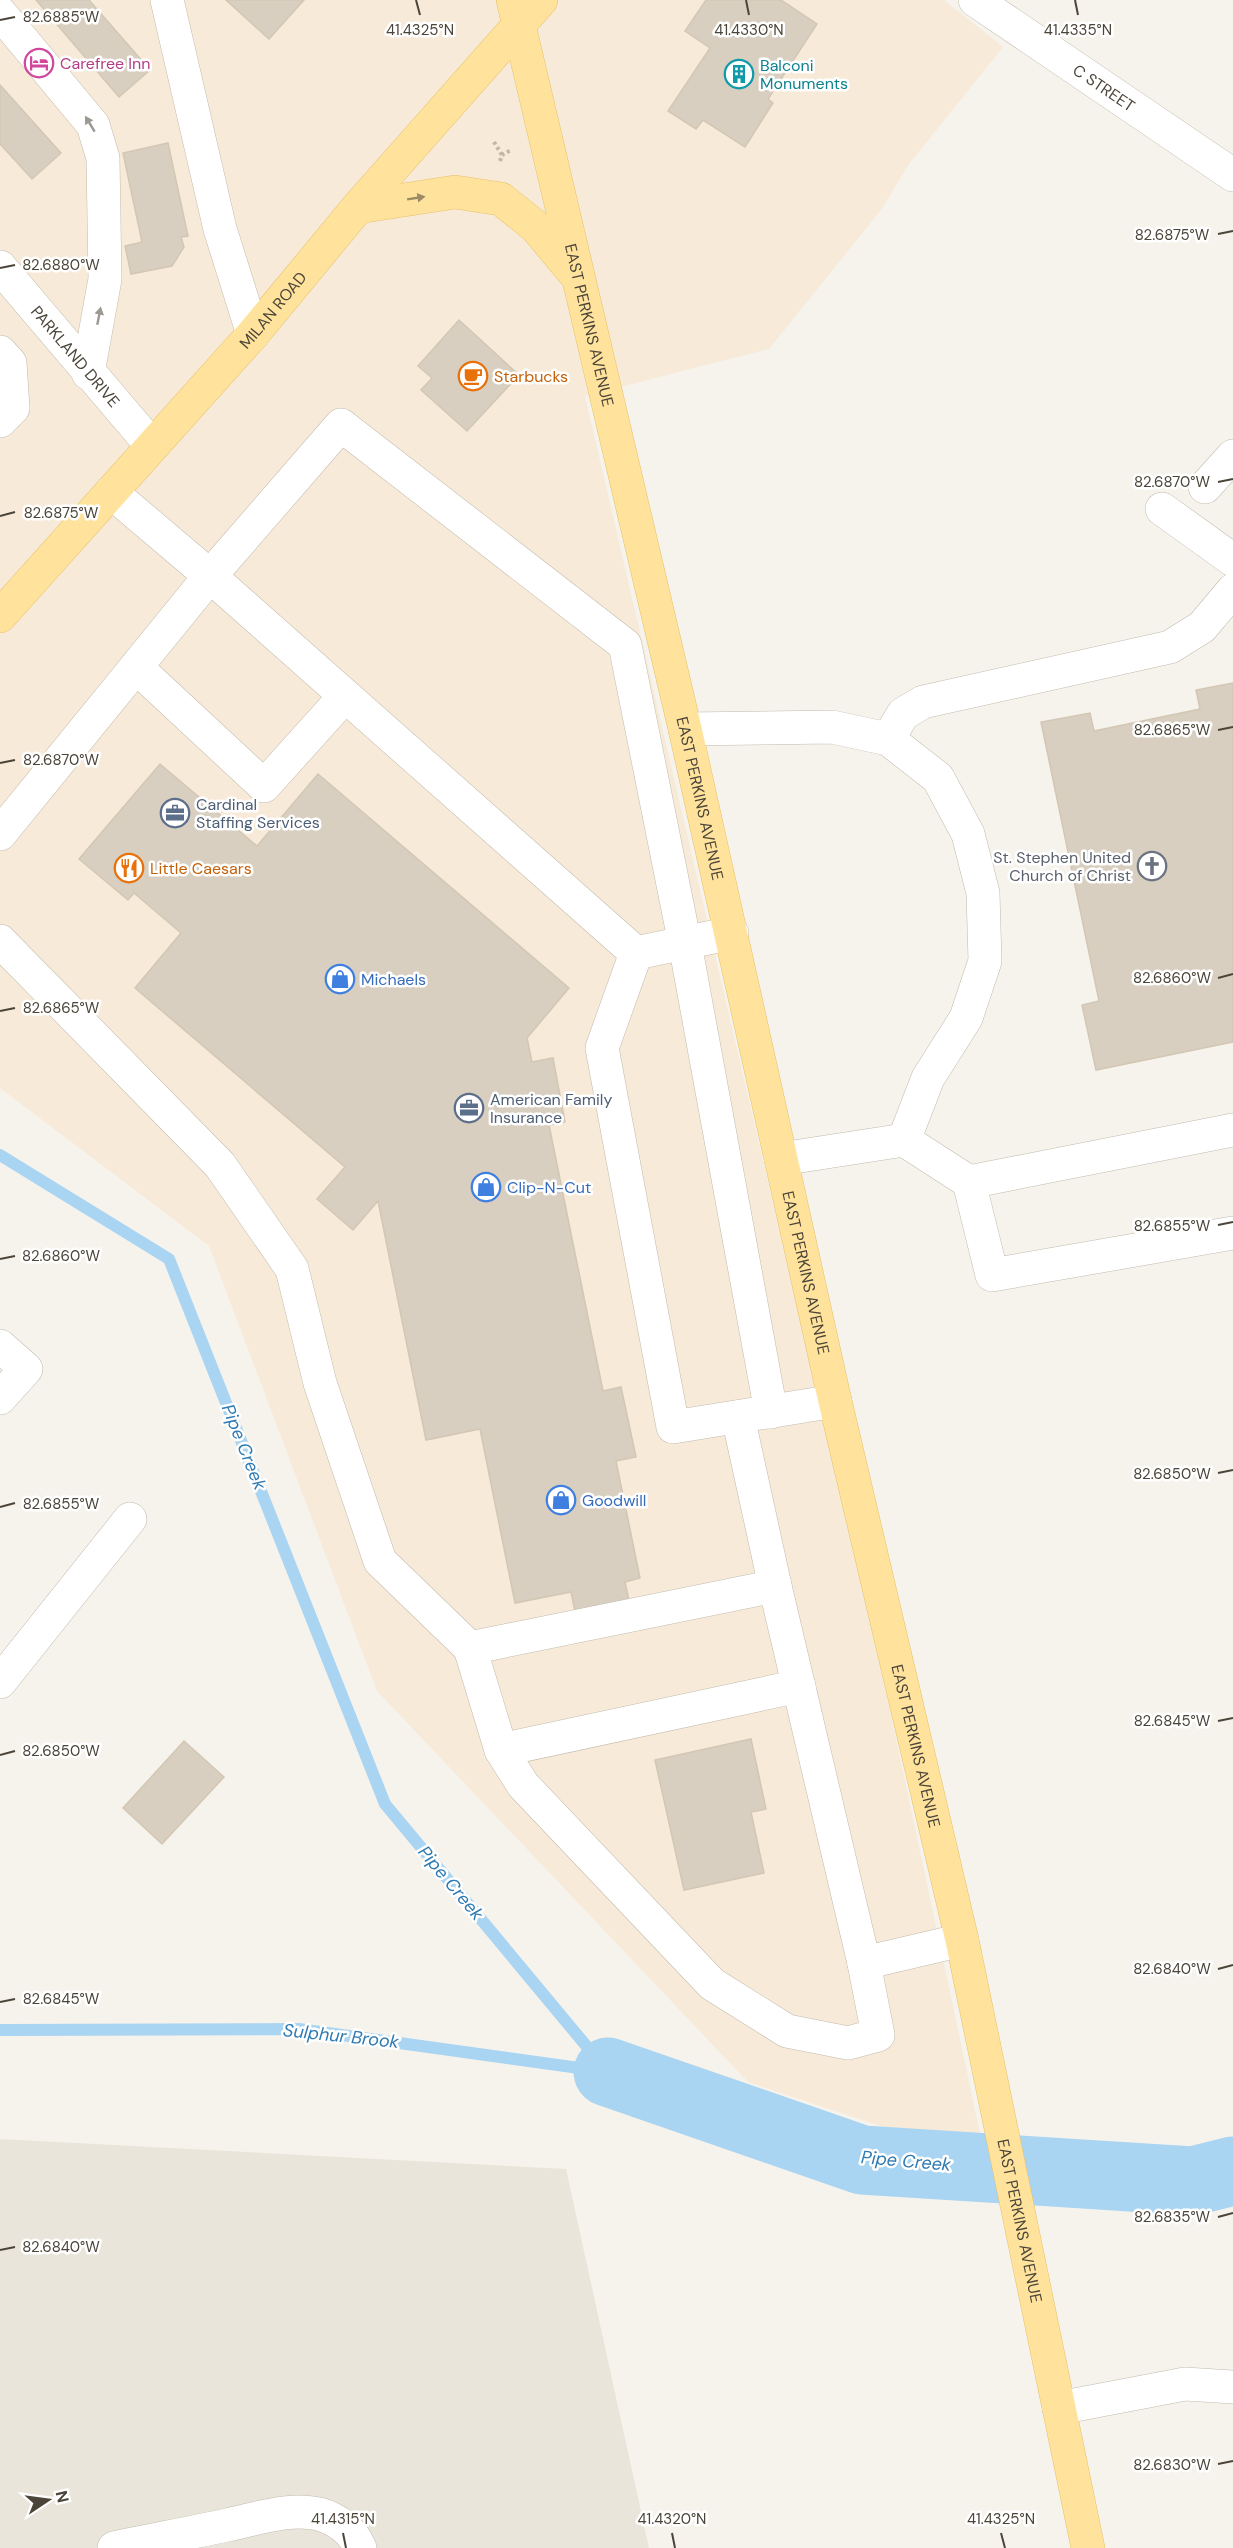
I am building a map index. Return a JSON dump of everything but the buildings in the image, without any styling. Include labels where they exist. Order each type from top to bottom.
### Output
[{"type":"main road","name":"MILAN ROAD","points":[[0,616],[253,334],[516,14],[541,0]]},
{"type":"main road","name":"EAST PERKINS AVENUE","points":[[516,14],[685,729],[835,1401],[962,1940],[998,2125],[1088,2548]]},
{"type":"main road","points":[[358,207],[456,192],[501,199],[536,227],[580,280]]},
{"type":"street","points":[[167,0],[220,229],[253,334]]},
{"type":"street","name":"C STREET","points":[[975,0],[1233,175]]},
{"type":"street","points":[[0,13],[93,126],[103,158],[105,279],[88,373]]},
{"type":"street","name":"PARKLAND DRIVE","points":[[1,269],[152,446]]},
{"type":"street","points":[[0,352],[10,363],[13,408],[0,421]]},
{"type":"street","points":[[0,834],[210,576],[341,425],[625,645],[685,944],[771,1412]]},
{"type":"street","points":[[1205,487],[1233,456]]},
{"type":"street","points":[[111,492],[210,576],[636,952]]},
{"type":"street","points":[[1162,508],[1233,560]]},
{"type":"street","points":[[888,739],[903,714],[923,702],[1170,646],[1202,627],[1233,590]]},
{"type":"street","points":[[136,667],[264,786],[345,696]]},
{"type":"street","points":[[685,729],[832,727],[888,739],[938,778],[968,834],[983,893],[985,961],[966,1018],[928,1078],[904,1140]]},
{"type":"street","points":[[636,952],[732,933]]},
{"type":"street","points":[[0,941],[220,1164],[292,1269],[320,1383],[380,1561],[470,1648],[501,1750],[523,1785],[712,1984],[787,2031],[848,2043],[878,2035],[864,1963],[775,1586],[738,1417]]},
{"type":"street","points":[[636,952],[602,1048],[673,1427],[835,1401]]},
{"type":"street","points":[[969,1182],[1233,1130]]},
{"type":"street","points":[[781,1160],[904,1140],[969,1182],[992,1275],[1233,1233]]},
{"type":"street","points":[[0,1346],[26,1369],[0,1398]]},
{"type":"street","points":[[0,1682],[130,1519]]},
{"type":"street","points":[[470,1648],[775,1586]]},
{"type":"street","points":[[501,1750],[799,1686]]},
{"type":"street","points":[[864,1963],[962,1940]]},
{"type":"street","points":[[1059,2408],[1185,2384],[1233,2387]]},
{"type":"street","points":[[114,2548],[260,2518],[301,2512],[319,2514],[337,2522],[350,2532],[360,2548]]},
{"type":"path","points":[[494,142],[502,155]]},
{"type":"path","points":[[498,170],[502,155],[514,148]]},
{"type":"shaded area","points":[[0,0],[944,0],[1003,47],[909,164],[881,210],[769,349],[585,396],[882,1672],[982,2143],[881,2126],[748,2082],[377,1691],[209,1246],[0,1088]]},
{"type":"shaded area","points":[[0,2139],[566,2169],[649,2548],[0,2548]]},
{"type":"waterway","name":"Pipe Creek","points":[[0,1155],[169,1259],[385,1804],[608,2072]]},
{"type":"waterway","name":"Sulphur Brook","points":[[0,2030],[299,2029],[608,2072]]},
{"type":"waterway","name":"Pipe Creek","points":[[608,2072],[862,2160],[1193,2181],[1233,2171]]},
{"type":"place","name":"Carefree Inn","points":[[39,63]]},
{"type":"place","name":"Balconi Monuments","points":[[739,74]]},
{"type":"place","name":"Starbucks","points":[[473,376]]},
{"type":"place","name":"Cardinal Staffing Services","points":[[175,813]]},
{"type":"place","name":"St. Stephen United Church of Christ","points":[[1152,866]]},
{"type":"place","name":"Little Caesars","points":[[129,868]]},
{"type":"place","name":"Michaels","points":[[340,979]]},
{"type":"place","name":"American Family Insurance","points":[[469,1108]]},
{"type":"place","name":"Clip-N-Cut","points":[[486,1187]]},
{"type":"place","name":"Goodwill","points":[[561,1500]]}]
